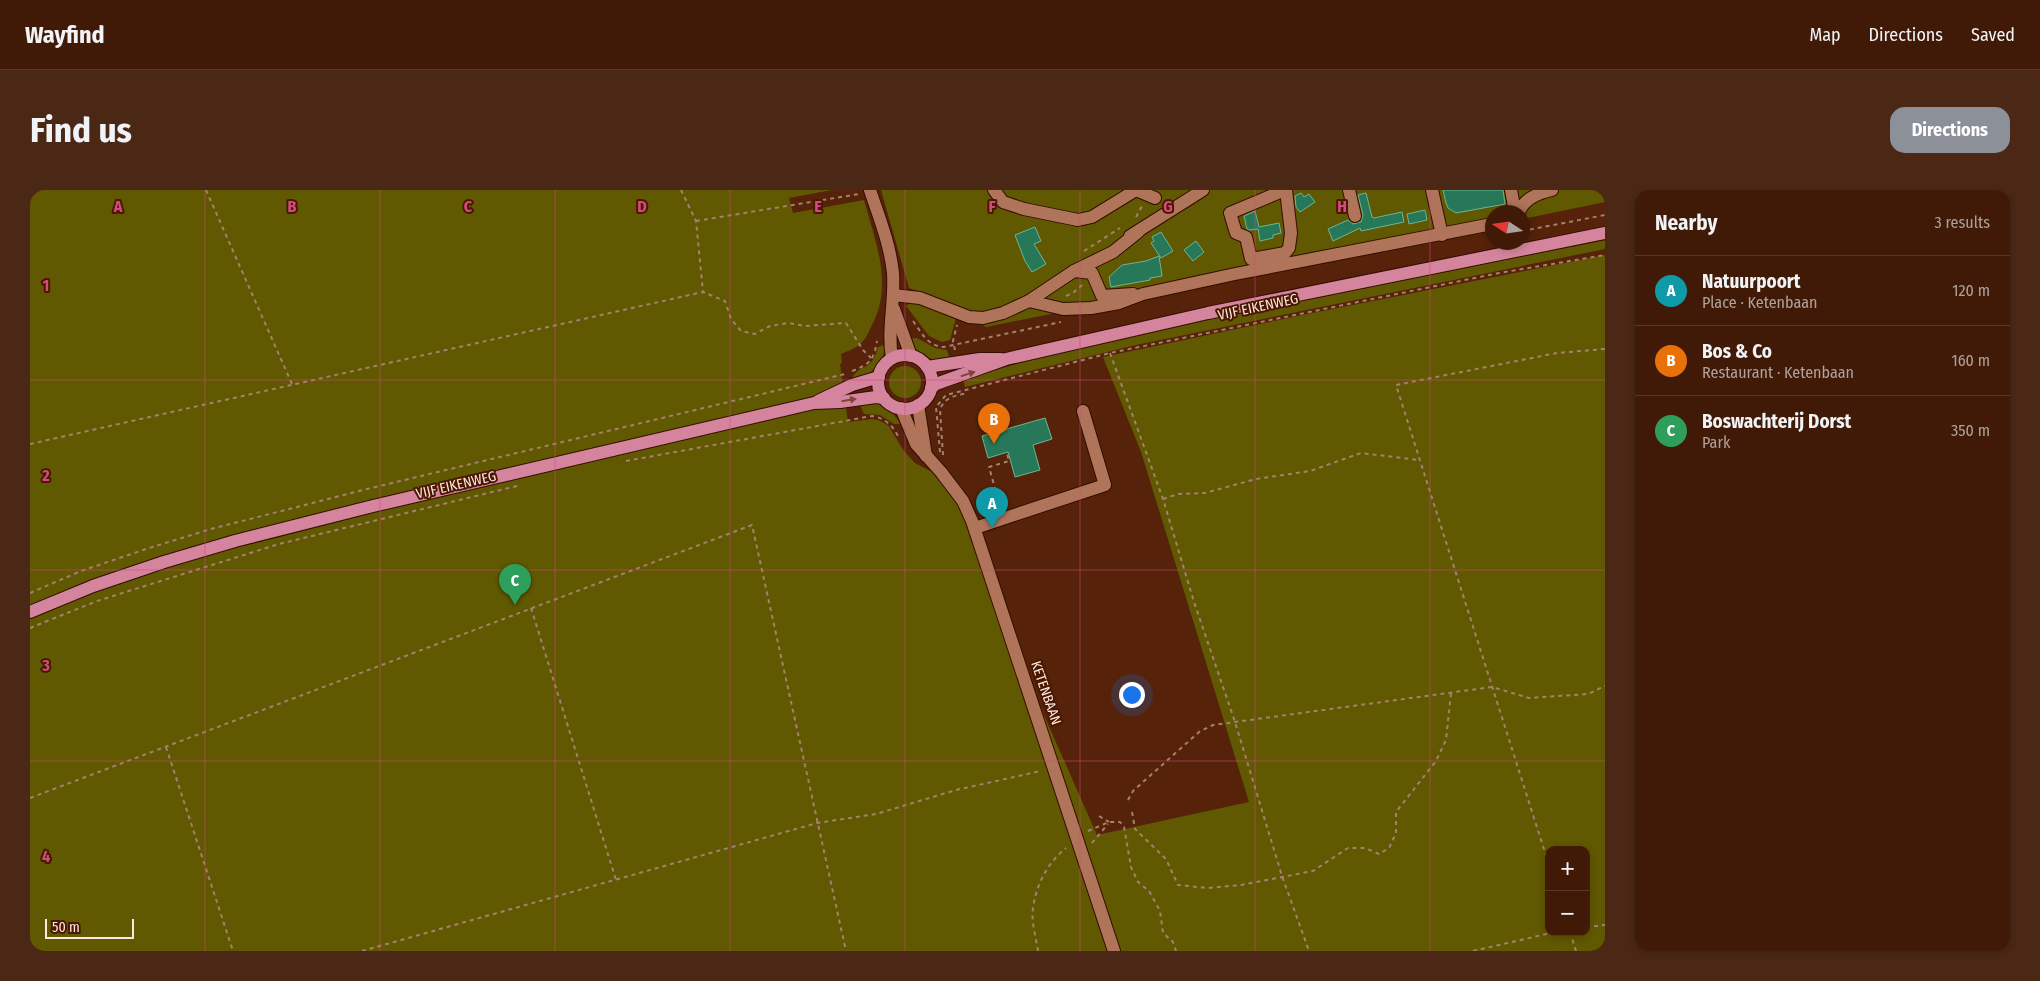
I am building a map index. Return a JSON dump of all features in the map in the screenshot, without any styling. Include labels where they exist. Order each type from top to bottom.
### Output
[{"type":"main road","name":"VIJF EIKENWEG","points":[[931,388],[936,384],[1006,359],[1208,313],[1605,233]]},
{"type":"main road","points":[[911,356],[920,360],[927,367],[930,374],[931,388],[924,400],[918,405],[901,408],[891,405],[884,398],[879,388],[879,377],[883,366],[892,358],[911,356]]},
{"type":"main road","name":"VIJF EIKENWEG","points":[[927,367],[980,359],[1006,359]]},
{"type":"main road","name":"VIJF EIKENWEG","points":[[814,403],[852,385],[879,377]]},
{"type":"main road","name":"VIJF EIKENWEG","points":[[30,612],[93,586],[146,568],[235,541],[373,506],[814,403],[840,402],[876,397],[884,398]]},
{"type":"street","points":[[994,190],[1003,202],[1024,209],[1078,220],[1092,217],[1136,190],[1155,198]]},
{"type":"street","points":[[893,299],[920,298],[968,317],[983,318],[1003,313],[1084,270],[1203,190]]},
{"type":"street","points":[[1286,190],[1291,233],[1290,248],[1285,253],[1251,259],[1246,237],[1236,233],[1230,214],[1286,190]]},
{"type":"street","points":[[1350,190],[1355,216]]},
{"type":"street","points":[[1432,190],[1442,235]]},
{"type":"street","points":[[1511,190],[1513,205]]},
{"type":"street","points":[[1522,205],[1528,200],[1552,190]]},
{"type":"street","points":[[871,191],[890,252],[893,299],[890,340],[892,358]]},
{"type":"street","points":[[1029,300],[1058,308],[1091,308],[1143,294],[1235,274],[1485,226]]},
{"type":"street","points":[[1084,270],[1102,296]]},
{"type":"street","points":[[1074,309],[1102,296],[1143,294]]},
{"type":"street","points":[[893,299],[904,341],[911,356]]},
{"type":"street","points":[[918,405],[926,456]]},
{"type":"street","name":"KETENBAAN","points":[[901,408],[912,438],[963,501],[975,528],[1114,951]]},
{"type":"street","points":[[975,528],[1105,485],[1083,411]]},
{"type":"path","points":[[206,190],[292,384]]},
{"type":"path","points":[[681,190],[696,222],[703,292]]},
{"type":"path","points":[[696,222],[871,191]]},
{"type":"path","points":[[1530,230],[1605,215]]},
{"type":"path","name":"VIJF EIKENWEG","points":[[941,472],[936,407],[946,395],[1110,352],[1499,273],[1605,255]]},
{"type":"path","points":[[1058,308],[1062,298],[1077,291],[1084,270]]},
{"type":"path","points":[[30,444],[703,292],[725,301],[731,319],[741,332],[755,334],[770,326],[788,323],[805,326],[846,323],[856,336],[863,350],[872,359],[877,344]]},
{"type":"path","points":[[922,335],[932,344],[944,347],[950,346]]},
{"type":"path","points":[[1545,853],[1396,385],[1556,353],[1605,349]]},
{"type":"path","points":[[1110,352],[1163,499],[1194,602],[1235,722],[1282,876],[1309,951]]},
{"type":"path","name":"VIJF EIKENWEG","points":[[30,593],[89,568],[211,529],[377,487],[839,376],[863,367],[872,359]]},
{"type":"path","points":[[943,455],[940,410],[948,398],[967,393]]},
{"type":"path","points":[[620,462],[872,416],[884,420],[895,429]]},
{"type":"path","points":[[1004,519],[989,467],[1009,461],[1007,453]]},
{"type":"path","points":[[1163,499],[1178,494],[1205,493],[1256,479],[1310,471],[1361,453],[1420,460]]},
{"type":"path","name":"VIJF EIKENWEG","points":[[30,628],[97,601],[279,544],[523,485]]},
{"type":"path","points":[[30,798],[752,525],[846,951]]},
{"type":"path","points":[[531,608],[616,880]]},
{"type":"path","points":[[1128,800],[1133,791],[1199,732],[1213,725],[1492,687],[1529,698],[1588,694],[1605,686]]},
{"type":"path","points":[[1132,812],[1135,829],[1166,858],[1178,885],[1208,888],[1241,886],[1282,876],[1314,871],[1348,848],[1365,848],[1379,854],[1389,848],[1396,833],[1396,812],[1436,761],[1446,740],[1452,693]]},
{"type":"path","points":[[166,747],[233,951]]},
{"type":"path","points":[[362,951],[818,823],[876,814],[956,790],[1055,767]]},
{"type":"path","points":[[1099,816],[1109,822]]},
{"type":"path","points":[[1083,853],[1109,822]]},
{"type":"path","points":[[1038,951],[1033,908],[1041,879],[1058,854],[1089,830],[1109,822],[1120,822],[1124,827],[1131,867],[1138,882],[1149,891],[1160,910],[1163,933],[1172,942],[1176,951]]},
{"type":"path","points":[[1590,927],[1605,925]]},
{"type":"path","points":[[1472,951],[1545,934]]},
{"type":"path","points":[[1571,936],[1576,951]]},
{"type":"shaded area","points":[[30,190],[832,190],[789,198],[793,213],[864,200],[881,264],[881,296],[878,311],[864,340],[858,346],[841,354],[842,363],[840,364],[848,422],[872,419],[888,425],[904,451],[915,463],[932,472],[960,507],[973,545],[979,544],[1017,654],[1097,835],[1249,802],[1141,452],[1103,357],[1312,313],[1605,255],[1605,951],[30,951]]},
{"type":"shaded area","points":[[881,190],[1605,190],[1605,202],[1530,218],[1530,205],[1485,205],[1485,226],[986,327],[929,295],[909,288]]},
{"type":"shaded area","points":[[1605,239],[1605,249],[1136,345],[965,387],[963,380],[1023,362],[1149,332]]},
{"type":"shaded area","points":[[910,303],[917,303],[956,318],[950,340],[942,342],[929,336],[906,306]]},
{"type":"shaded area","points":[[917,338],[935,348],[947,350],[950,360],[931,359],[921,354],[909,339]]},
{"type":"shaded area","points":[[886,344],[883,356],[875,368],[867,374],[853,379],[857,372],[873,360],[878,347]]},
{"type":"shaded area","points":[[905,366],[916,371],[921,382],[916,393],[905,398],[894,393],[889,382],[894,371]]},
{"type":"shaded area","points":[[859,403],[878,403],[894,415],[901,424],[894,424],[880,415],[864,414]]},
{"type":"building","points":[[1443,190],[1503,190],[1505,204],[1485,205],[1485,208],[1456,213],[1448,208]]},
{"type":"building","points":[[1301,193],[1304,197],[1309,194],[1315,202],[1300,212],[1296,207],[1295,196]]},
{"type":"building","points":[[1366,193],[1372,217],[1402,212],[1404,222],[1361,231],[1360,228],[1333,241],[1328,229],[1348,220],[1353,224],[1361,222],[1363,215],[1358,195]]},
{"type":"building","points":[[1425,210],[1427,220],[1409,224],[1407,214]]},
{"type":"building","points":[[1255,211],[1259,227],[1279,223],[1281,233],[1273,235],[1273,238],[1260,241],[1258,229],[1247,229],[1244,216]]},
{"type":"building","points":[[1035,227],[1041,241],[1034,244],[1046,264],[1032,272],[1025,261],[1015,235]]},
{"type":"building","points":[[1161,232],[1173,251],[1161,258],[1151,243],[1154,241],[1152,237]]},
{"type":"building","points":[[1196,241],[1204,252],[1193,261],[1184,250]]},
{"type":"building","points":[[1159,256],[1162,276],[1111,287],[1109,277],[1122,265],[1146,261]]},
{"type":"building","points":[[1045,418],[1052,439],[1033,445],[1040,470],[1015,477],[1008,452],[988,458],[982,436]]},
{"type":"place","name":"Bos & Co","points":[[994,444]]},
{"type":"place","name":"Natuurpoort","points":[[992,528]]},
{"type":"place","name":"Boswachterij Dorst","points":[[515,605]]}]
